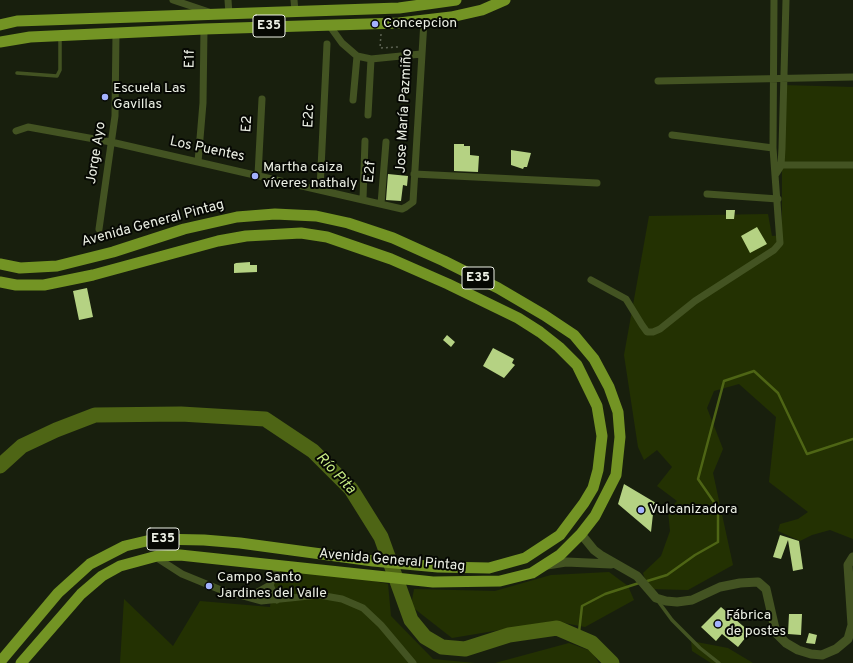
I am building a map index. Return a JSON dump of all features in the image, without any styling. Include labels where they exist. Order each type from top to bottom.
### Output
[{"type":"highway","name":"E35","points":[[0,25],[17,21],[213,13],[229,14],[399,8],[456,0]]},
{"type":"highway","name":"E35","points":[[0,42],[18,39],[116,33],[424,21],[474,12],[505,0]]},
{"type":"highway","name":"Avenida General Pintag","points":[[0,264],[20,268],[57,266],[113,252],[213,222],[237,217],[274,214],[316,216],[348,223],[393,238],[444,261],[498,288],[544,315],[574,336],[594,359],[609,386],[618,412],[620,437],[616,475],[595,516],[582,534],[560,556],[547,566],[532,573],[500,581],[433,582],[180,555],[154,556],[120,566],[102,576],[81,594],[21,663]]},
{"type":"highway","name":"Avenida General Pintag","points":[[0,282],[16,285],[44,285],[93,275],[218,241],[246,236],[301,233],[327,237],[391,259],[494,306],[540,332],[577,365],[597,406],[600,421],[602,453],[593,488],[584,503],[560,534],[525,558],[489,568],[438,567],[373,561],[204,540],[155,539],[125,546],[90,564],[58,593],[0,662]]},
{"type":"street","points":[[174,0],[213,13]]},
{"type":"street","points":[[228,0],[229,14]]},
{"type":"street","points":[[294,0],[295,12]]},
{"type":"street","points":[[774,0],[773,148],[777,166]]},
{"type":"street","points":[[591,280],[626,299],[647,332],[660,329],[695,301],[774,250],[780,243],[776,174],[784,78],[786,0]]},
{"type":"street","name":"Jose María Pazmiño","points":[[413,202],[424,21]]},
{"type":"street","points":[[329,25],[342,43],[357,56],[371,59],[422,54]]},
{"type":"street","name":"E1f","points":[[198,162],[203,103],[204,29]]},
{"type":"street","name":"Jorge Ayo","points":[[99,229],[115,116],[116,33]]},
{"type":"street","name":"E2c","points":[[320,189],[327,44]]},
{"type":"street","points":[[353,100],[357,56]]},
{"type":"street","points":[[368,115],[371,59]]},
{"type":"street","points":[[658,81],[853,77]]},
{"type":"street","name":"E2","points":[[258,175],[262,99]]},
{"type":"street","name":"Los Puentes","points":[[16,131],[28,127],[111,142],[402,209],[413,202]]},
{"type":"street","points":[[672,135],[773,148]]},
{"type":"street","points":[[363,200],[365,141]]},
{"type":"street","name":"E2f","points":[[381,204],[386,142]]},
{"type":"street","points":[[777,166],[853,165]]},
{"type":"street","points":[[414,174],[597,183]]},
{"type":"street","points":[[707,194],[778,199]]},
{"type":"street","points":[[582,534],[594,550],[637,576],[654,596],[677,602],[692,600],[720,587],[740,583],[758,582],[766,588],[776,633],[786,643],[798,650],[822,655],[836,650],[848,639],[852,625],[848,564],[853,557]]},
{"type":"street","points":[[154,556],[182,574],[221,590],[261,601],[319,595],[342,599],[363,608],[381,625],[413,663]]},
{"type":"street","points":[[547,566],[577,561],[615,564]]},
{"type":"street","points":[[243,596],[254,594],[270,585],[279,565]]},
{"type":"street","points":[[270,585],[277,600]]},
{"type":"lane","points":[[17,73],[57,76],[60,70],[60,36]]},
{"type":"lane","points":[[654,596],[672,620],[700,648],[719,663]]},
{"type":"green space","points":[[782,85],[853,87],[853,539],[830,530],[812,535],[800,541],[778,531],[780,524],[798,519],[808,512],[769,482],[776,417],[739,384],[714,391],[707,408],[723,449],[713,473],[733,565],[688,590],[648,589],[643,573],[661,556],[670,531],[668,511],[677,501],[657,486],[672,467],[657,450],[644,460],[638,447],[624,355],[649,216],[768,214],[772,236],[782,235]]},
{"type":"green space","points":[[275,569],[350,576],[388,584],[391,616],[433,659],[475,663],[120,663],[124,599],[173,646],[200,601],[270,607]]},
{"type":"green space","points":[[609,572],[628,586],[634,600],[585,627],[554,621],[452,638],[411,606],[414,589],[495,591],[551,575]]},
{"type":"green space","points":[[691,641],[728,648],[753,663],[711,663],[692,651]]},
{"type":"green space","points":[[569,643],[591,651],[599,663],[495,663]]},
{"type":"building","points":[[454,144],[464,144],[464,146],[470,146],[470,155],[479,156],[478,172],[454,171]]},
{"type":"building","points":[[511,150],[531,153],[527,167],[524,167],[523,169],[511,165]]},
{"type":"building","points":[[388,174],[408,176],[407,186],[403,185],[401,201],[386,200]]},
{"type":"building","points":[[726,210],[735,210],[734,219],[726,219]]},
{"type":"building","points":[[757,227],[767,244],[750,253],[741,236]]},
{"type":"building","points":[[250,262],[250,265],[257,265],[257,272],[234,273],[234,264]]},
{"type":"building","points":[[87,288],[93,317],[79,320],[73,291]]},
{"type":"building","points":[[447,335],[455,342],[451,347],[443,340]]},
{"type":"building","points":[[493,348],[514,359],[512,363],[515,365],[504,378],[483,366]]},
{"type":"building","name":"Vulcanizadora","points":[[624,484],[661,506],[653,514],[651,532],[618,504]]},
{"type":"building","points":[[780,535],[799,541],[803,569],[793,571],[788,540],[781,559],[773,557]]},
{"type":"building","points":[[721,607],[750,632],[738,647],[722,634],[716,641],[701,627]]},
{"type":"building","points":[[789,614],[802,614],[801,635],[788,634]]},
{"type":"building","points":[[809,633],[817,635],[815,644],[806,643]]},
{"type":"waterway","points":[[644,582],[667,575],[695,555],[718,542],[718,508],[698,479],[724,381],[754,371],[778,393],[807,454],[853,439]]},
{"type":"waterway","name":"Río Pita","points":[[0,466],[22,446],[56,430],[95,415],[181,414],[265,419],[313,451],[351,489],[381,537],[411,620],[425,637],[442,647],[465,649],[509,635],[557,628],[592,643],[612,663]]},
{"type":"waterway","points":[[579,632],[582,606],[605,594],[639,583]]},
{"type":"place","name":"Concepcion","points":[[375,24]]},
{"type":"place","name":"Escuela Las Gavillas","points":[[105,97]]},
{"type":"place","name":"Martha caiza víveres nathaly","points":[[255,176]]},
{"type":"place","name":"Vulcanizadora","points":[[641,510]]},
{"type":"place","name":"Campo Santo Jardines del Valle","points":[[209,586]]},
{"type":"place","name":"Fábrica de postes","points":[[718,624]]}]
